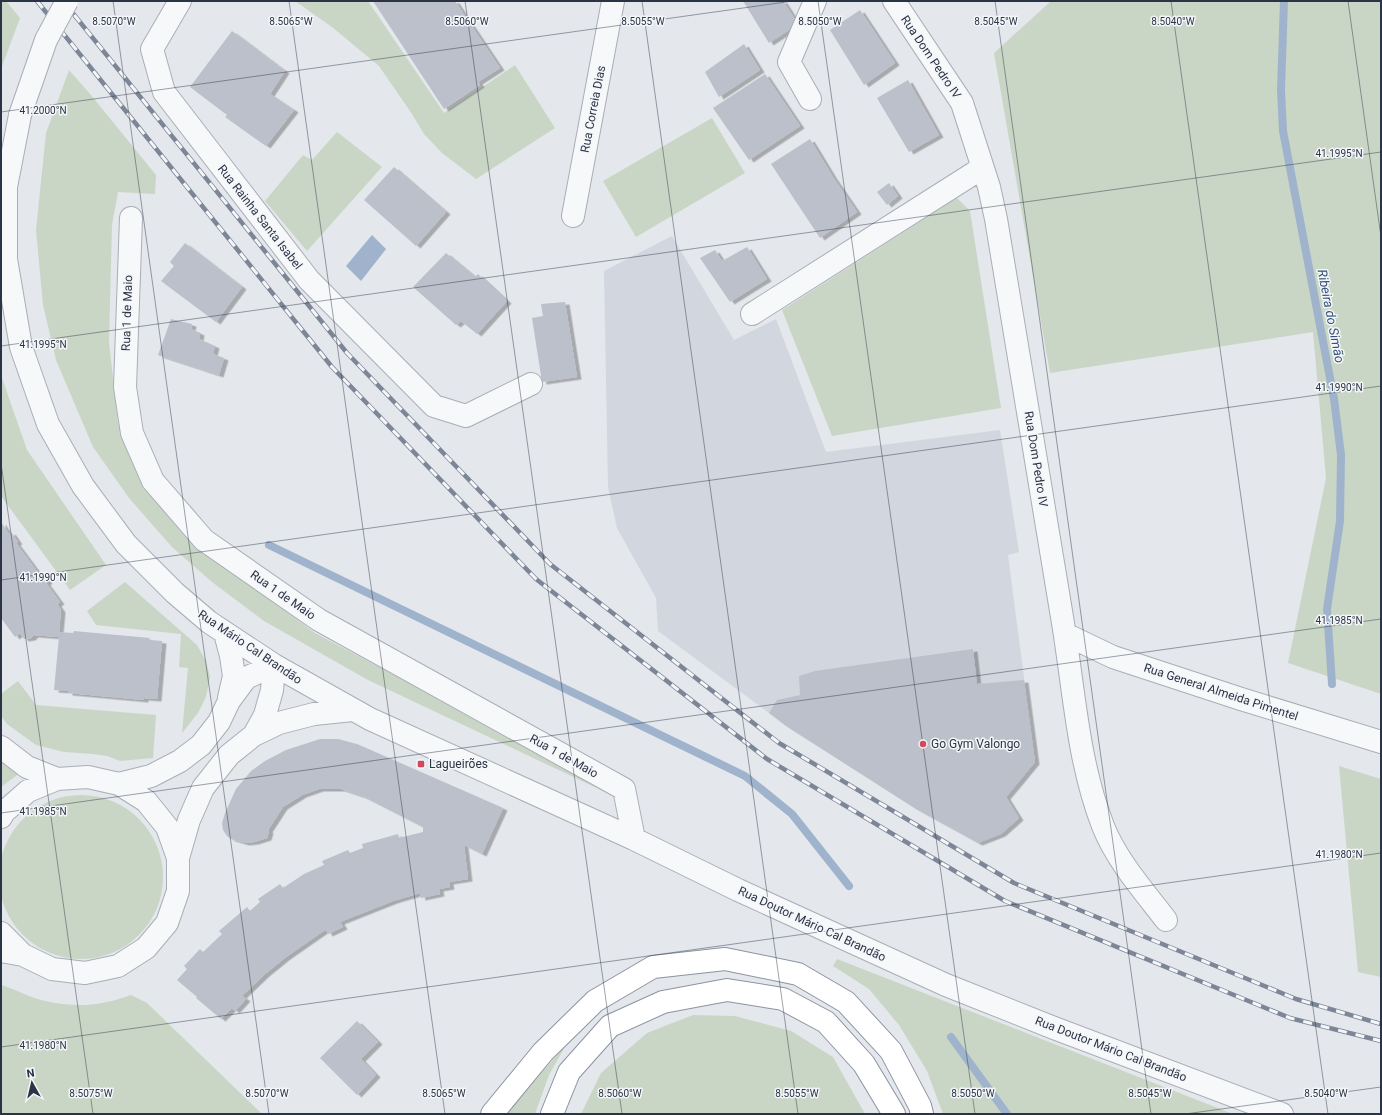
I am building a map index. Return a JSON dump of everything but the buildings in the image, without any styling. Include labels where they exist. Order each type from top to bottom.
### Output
[{"type":"highway","points":[[492,1114],[543,1052],[596,1001],[653,967],[725,959],[798,974],[846,1002],[891,1051],[920,1106],[922,1114]]},
{"type":"highway","points":[[552,1114],[569,1072],[610,1026],[663,1002],[727,990],[783,999],[826,1022],[864,1064],[894,1114]]},
{"type":"street","name":"Rua Mário Cal Brandão","points":[[67,1],[46,40],[20,115],[6,187],[6,259],[21,347],[48,424],[83,486],[126,544],[175,593],[209,622],[225,633],[274,665],[353,710]]},
{"type":"street","name":"Rua Rainha Santa Isabel","points":[[180,1],[152,49],[164,92],[309,280],[434,406],[466,416],[531,384]]},
{"type":"street","name":"Rua Correia Dias","points":[[573,216],[613,1]]},
{"type":"street","points":[[810,99],[789,62],[815,1]]},
{"type":"street","name":"Rua Dom Pedro IV","points":[[894,1],[962,103],[989,187],[996,219],[1065,634],[1083,759],[1092,795],[1104,827],[1120,860],[1166,920]]},
{"type":"street","points":[[752,314],[982,168]]},
{"type":"street","name":"Rua 1 de Maio","points":[[131,218],[124,387],[132,433],[153,482],[204,540],[319,620],[624,789],[634,839]]},
{"type":"street","points":[[225,633],[232,656],[234,676],[229,701]]},
{"type":"street","name":"Rua General Almeida Pimentel","points":[[1065,634],[1113,657],[1240,699],[1381,742]]},
{"type":"street","points":[[119,784],[150,776],[180,761],[201,745],[219,722],[229,701],[246,678],[274,665],[272,690],[265,715],[254,735]]},
{"type":"street","points":[[1,951],[22,955],[52,969],[85,973],[118,966],[146,948],[166,923],[178,891],[178,858],[189,820],[203,788],[229,756],[254,735],[279,723],[314,714],[353,710]]},
{"type":"street","name":"Rua Doutor Mário Cal Brandão","points":[[353,710],[634,839],[738,890],[946,985],[1054,1028],[1282,1114]]},
{"type":"street","points":[[1,747],[27,767],[57,779]]},
{"type":"street","points":[[1,817],[4,812],[28,791],[57,779],[88,777],[119,784],[146,801],[167,827],[178,858]]},
{"type":"street","points":[[1,933],[22,955]]},
{"type":"shaded area","points":[[672,236],[734,340],[776,319],[826,452],[1000,430],[1019,552],[1008,555],[1035,762],[1006,797],[1019,818],[1001,834],[978,843],[769,713],[658,631],[656,598],[617,528],[608,487],[604,271]]},
{"type":"green space","points":[[1,1],[6,1],[20,18],[1,69]]},
{"type":"green space","points":[[295,1],[368,1],[444,113],[515,65],[555,128],[476,179],[442,153],[424,134],[379,66],[332,27]]},
{"type":"green space","points":[[1051,1],[1381,1],[1381,694],[1288,663],[1326,478],[1313,332],[1050,373],[994,53]]},
{"type":"green space","points":[[69,70],[156,175],[155,194],[118,192],[112,225],[109,342],[118,423],[130,452],[237,575],[315,633],[605,787],[618,798],[368,680],[264,621],[212,582],[172,547],[129,498],[93,447],[56,360],[43,305],[36,230],[46,133]]},
{"type":"green space","points":[[712,118],[745,173],[636,237],[603,181]]},
{"type":"green space","points":[[337,132],[382,167],[307,251],[265,201],[303,155],[312,160]]},
{"type":"green space","points":[[957,198],[970,211],[1001,408],[832,436],[782,310]]},
{"type":"green space","points":[[1,375],[27,450],[106,565],[70,590],[1,496]]},
{"type":"green space","points":[[125,582],[197,645],[206,661],[210,677],[206,697],[198,713],[182,733],[188,668],[179,667],[181,634],[96,625],[87,611]]},
{"type":"green space","points":[[18,681],[36,705],[156,715],[153,758],[120,761],[107,756],[64,752],[36,745],[7,724],[1,716],[1,694]]},
{"type":"green space","points":[[1,758],[20,773],[1,787]]},
{"type":"green space","points":[[1339,766],[1381,779],[1381,977],[1358,972]]},
{"type":"green space","points":[[89,795],[105,798],[120,804],[133,813],[145,825],[154,838],[160,853],[163,877],[162,893],[154,916],[145,929],[133,941],[120,950],[105,956],[89,959],[73,959],[57,956],[35,946],[12,923],[5,909],[0,893],[-1,869],[2,853],[12,831],[35,808],[49,801],[65,796]]},
{"type":"green space","points":[[837,959],[1233,1114],[943,1114],[927,1071],[899,1025],[869,989],[833,966]]},
{"type":"green space","points":[[1,985],[39,1000],[68,1005],[99,1004],[131,995],[147,1003],[262,1114],[1,1114]]},
{"type":"green space","points":[[693,1015],[735,1016],[791,1031],[833,1057],[865,1114],[581,1114],[601,1073],[647,1033]]},
{"type":"green space","points":[[566,1045],[549,1075],[535,1114],[505,1114]]},
{"type":"water","points":[[372,235],[386,249],[361,281],[346,266]]},
{"type":"waterway","name":"Ribeira do Simão","points":[[1284,1],[1281,90],[1283,131],[1334,399],[1341,455],[1340,521],[1327,609],[1332,684]]},
{"type":"waterway","points":[[269,545],[745,776],[792,814],[849,886]]},
{"type":"waterway","points":[[951,1037],[1007,1114]]},
{"type":"railway","points":[[37,1],[332,367],[536,579],[767,759],[1005,901],[1290,1018],[1381,1041]]},
{"type":"railway","points":[[63,1],[347,353],[550,564],[779,743],[1014,883],[1296,999],[1381,1024]]},
{"type":"place","name":"Go Gym Valongo","points":[[923,744]]},
{"type":"place","name":"Lagueirões","points":[[421,764]]}]
